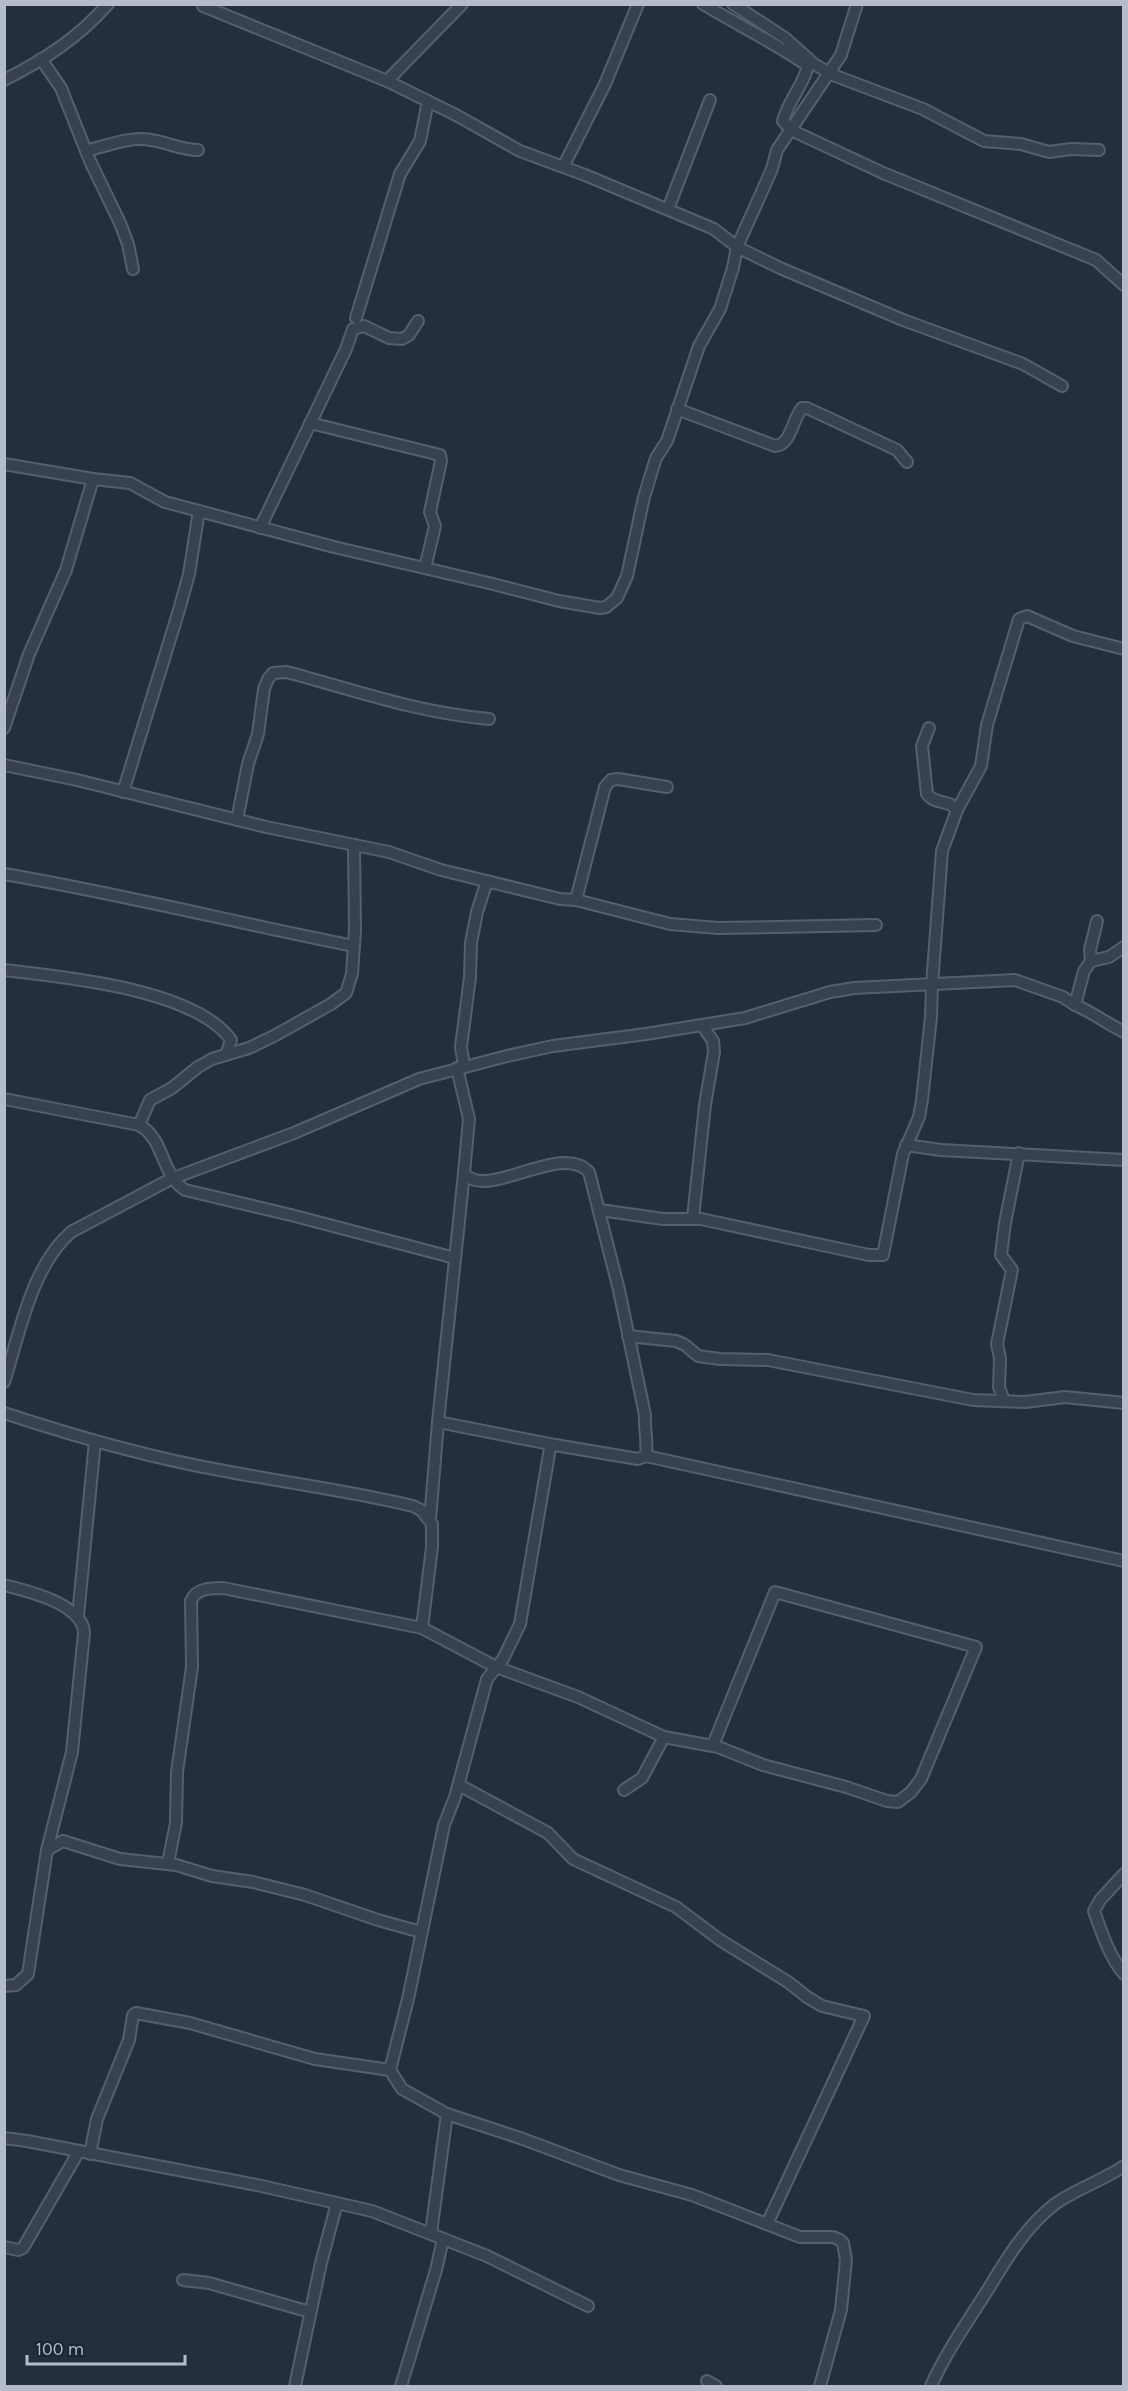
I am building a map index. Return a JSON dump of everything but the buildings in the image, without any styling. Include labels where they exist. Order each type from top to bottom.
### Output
[{"type":"street","points":[[4,80],[64,46],[83,31],[108,4]]},
{"type":"street","points":[[387,81],[462,4]]},
{"type":"street","points":[[563,167],[605,84],[638,4]]},
{"type":"street","points":[[703,4],[736,25],[767,39],[808,66],[786,110],[783,121],[791,130],[883,173],[1096,260],[1124,285]]},
{"type":"street","points":[[733,4],[751,9],[814,64],[830,73],[923,109],[984,141],[1021,144],[1049,152],[1071,149],[1099,150]]},
{"type":"street","points":[[4,464],[130,483],[165,502],[199,512],[559,601],[606,608],[617,598],[627,576],[644,497],[656,458],[667,441],[699,346],[720,309],[737,248],[772,170],[777,150],[841,55],[857,4]]},
{"type":"street","points":[[204,5],[387,81],[520,151],[714,229],[737,248],[903,320],[1023,364],[1062,386]]},
{"type":"street","points":[[41,59],[61,88],[86,151],[120,223],[128,244],[133,269]]},
{"type":"street","points":[[668,209],[710,100]]},
{"type":"street","points":[[356,318],[400,174],[420,141],[428,101]]},
{"type":"street","points":[[86,151],[139,139],[198,150]]},
{"type":"street","points":[[260,528],[354,329],[364,326],[389,338],[402,339],[409,335],[418,321]]},
{"type":"street","points":[[677,409],[775,446],[782,446],[797,414],[802,408],[807,408],[897,450],[907,462]]},
{"type":"street","points":[[310,423],[440,455],[441,461],[430,512],[435,526],[425,568]]},
{"type":"street","points":[[4,728],[29,654],[66,570],[93,479]]},
{"type":"street","points":[[123,792],[180,610],[189,574],[199,512]]},
{"type":"street","points":[[600,1210],[663,1219],[693,1218],[880,1256],[886,1250],[898,1173],[906,1145],[919,1117],[922,1100],[931,1026],[940,860],[957,810],[981,766],[987,725],[1019,619],[1027,616],[1073,636],[1124,650]]},
{"type":"street","points":[[237,820],[248,764],[258,734],[264,689],[273,672],[287,672],[414,708],[448,715],[489,719]]},
{"type":"street","points":[[929,728],[922,746],[927,794],[934,800],[951,803],[957,810]]},
{"type":"street","points":[[4,765],[77,780],[237,820],[389,852],[441,870],[670,924],[718,928],[876,925]]},
{"type":"street","points":[[576,900],[608,782],[618,779],[668,788]]},
{"type":"street","points":[[139,1125],[147,1103],[154,1096],[172,1088],[198,1067],[274,1036],[346,993],[352,974],[354,946],[354,845]]},
{"type":"street","points":[[4,874],[98,890],[354,946]]},
{"type":"street","points":[[430,1520],[469,1119],[460,1067],[461,1047],[470,977],[471,943],[477,912],[487,881]]},
{"type":"street","points":[[1075,1005],[1084,971],[1091,961],[1090,950],[1097,921]]},
{"type":"street","points":[[1091,961],[1109,957],[1124,947]]},
{"type":"street","points":[[4,970],[68,977],[153,996],[201,1014],[211,1020],[231,1040],[226,1055]]},
{"type":"street","points":[[4,1382],[41,1269],[61,1240],[89,1221],[171,1179],[294,1133],[419,1079],[460,1067],[553,1046],[745,1018],[841,990],[1015,980],[1063,997],[1124,1032]]},
{"type":"street","points":[[693,1218],[705,1105],[714,1052],[713,1041],[702,1025]]},
{"type":"street","points":[[4,1099],[139,1125],[156,1140],[171,1179],[185,1190],[455,1258]]},
{"type":"street","points":[[906,1145],[1124,1161]]},
{"type":"street","points":[[1004,1401],[999,1387],[1000,1358],[997,1344],[1012,1270],[1001,1255],[1019,1153]]},
{"type":"street","points":[[464,1173],[470,1179],[484,1181],[566,1163],[581,1165],[590,1172],[645,1415],[646,1456]]},
{"type":"street","points":[[165,1164],[189,1173]]},
{"type":"street","points":[[628,1336],[676,1341],[698,1356],[768,1360],[973,1400],[1025,1402],[1065,1397],[1124,1403]]},
{"type":"street","points":[[4,1413],[95,1441],[224,1471],[381,1498],[421,1510],[432,1524],[432,1547],[422,1628]]},
{"type":"street","points":[[438,1422],[626,1458],[646,1456],[1124,1561]]},
{"type":"street","points":[[78,1616],[95,1441]]},
{"type":"street","points":[[555,1445],[550,1448],[520,1624],[503,1659],[487,1679],[459,1785],[444,1825],[408,1999],[390,2070],[402,2089],[447,2114],[523,2139],[619,2175],[693,2194],[800,2237],[833,2237],[843,2243],[846,2269],[841,2310],[820,2386]]},
{"type":"street","points":[[4,1584],[68,1608],[78,1616],[84,1628],[83,1663],[72,1752],[46,1850],[28,1974],[20,1983],[4,1986]]},
{"type":"street","points":[[168,1863],[176,1823],[177,1772],[192,1667],[191,1601],[193,1596],[200,1591],[223,1588],[422,1628],[496,1667],[578,1697],[664,1737],[713,1745],[772,1767],[846,1787],[887,1801],[898,1802],[911,1792],[921,1779],[976,1647],[775,1592],[713,1745]]},
{"type":"street","points":[[624,1790],[642,1778],[664,1737]]},
{"type":"street","points":[[459,1785],[548,1833],[573,1859],[676,1908],[720,1940],[822,2006],[864,2016],[767,2224]]},
{"type":"street","points":[[56,1814],[63,1841]]},
{"type":"street","points":[[46,1850],[63,1841],[120,1859],[168,1863],[212,1876],[253,1882],[305,1895],[421,1932]]},
{"type":"street","points":[[1124,1874],[1100,1900],[1094,1911],[1103,1938],[1115,1963],[1124,1974]]},
{"type":"street","points":[[4,2247],[18,2250],[24,2248],[85,2152],[129,2040],[134,2014],[138,2012],[190,2023],[315,2059],[390,2070]]},
{"type":"street","points":[[431,2233],[447,2114]]},
{"type":"street","points":[[4,2138],[257,2185],[372,2211],[523,2272],[588,2306]]},
{"type":"street","points":[[931,2386],[950,2347],[1004,2263],[1037,2220],[1059,2201],[1106,2178],[1124,2166]]},
{"type":"street","points":[[295,2386],[321,2264],[337,2203]]},
{"type":"street","points":[[401,2386],[443,2239]]},
{"type":"street","points":[[183,2280],[209,2283],[310,2312]]}]
